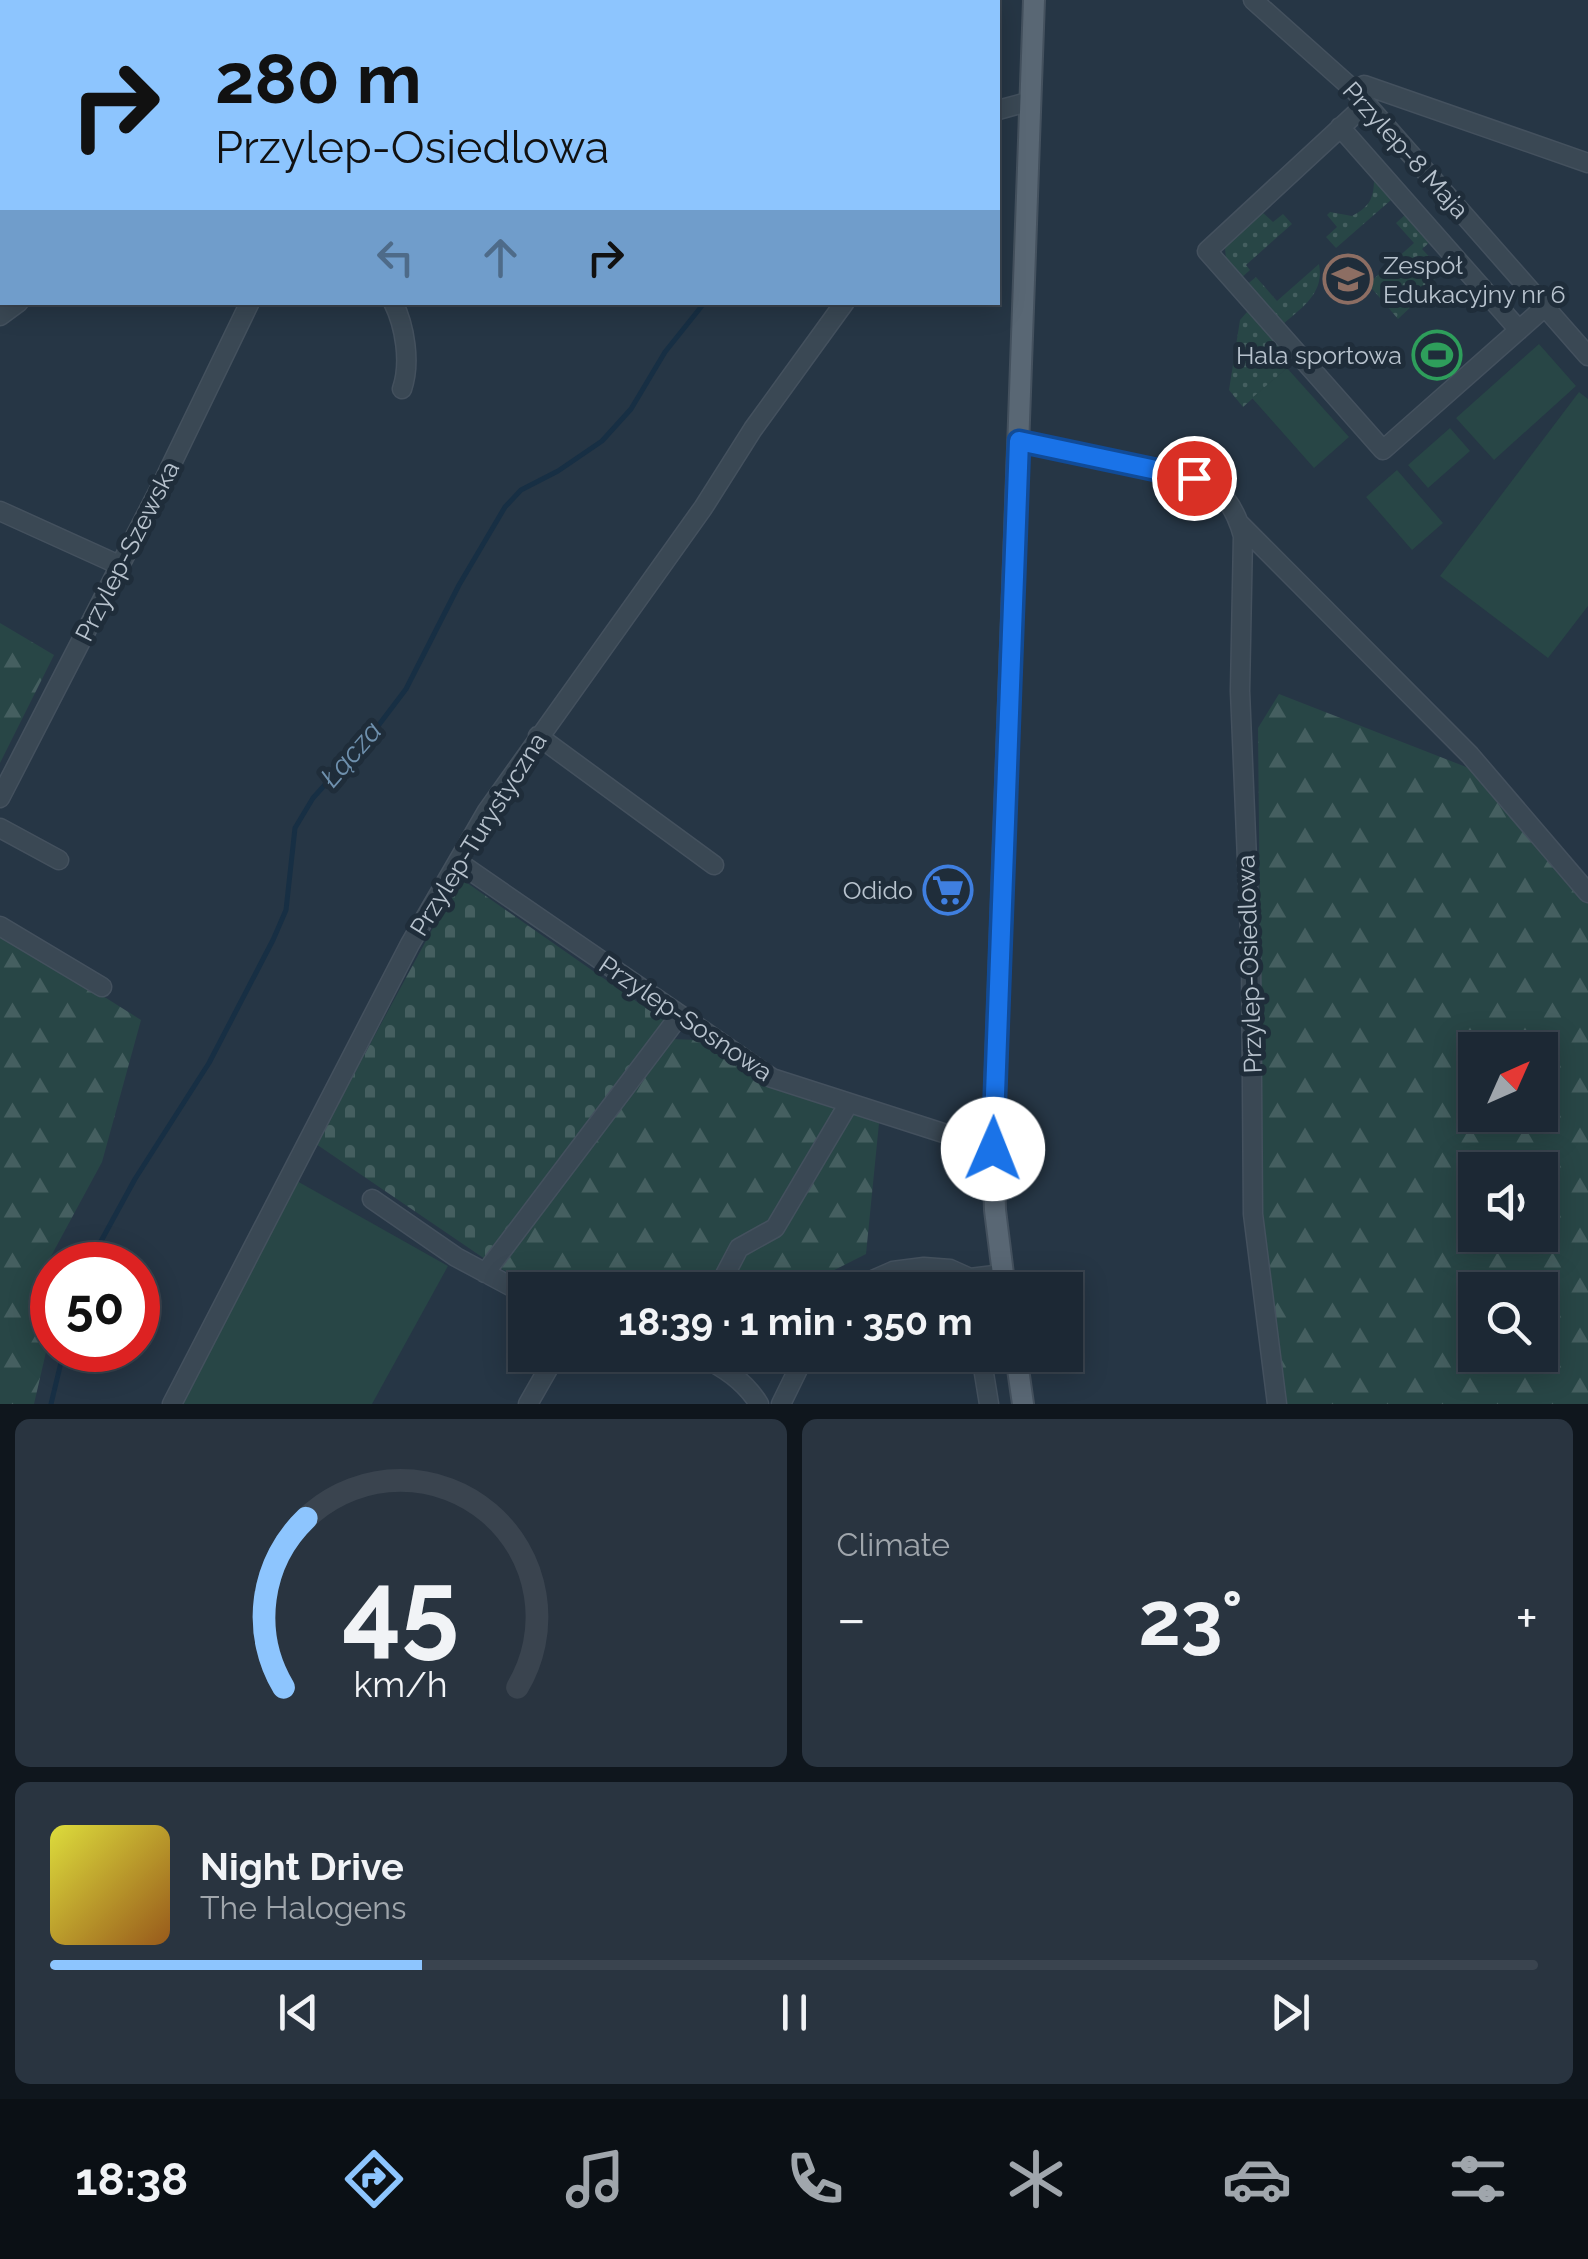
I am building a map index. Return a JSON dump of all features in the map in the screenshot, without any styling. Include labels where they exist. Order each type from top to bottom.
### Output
[{"type":"main road","points":[[1003,1272],[993,1149],[1034,0]]},
{"type":"main road","points":[[1018,1372],[1023,1404]]},
{"type":"street","name":"Przylep-8 Maja","points":[[1253,0],[1361,97],[1588,356]]},
{"type":"street","points":[[1545,307],[1383,450],[1207,251],[1340,127],[1361,97],[1364,85],[1588,163]]},
{"type":"street","points":[[1000,109],[1032,101]]},
{"type":"street","points":[[1340,127],[1519,330]]},
{"type":"street","name":"Przylep-Szewska","points":[[0,798],[249,305]]},
{"type":"street","points":[[394,305],[403,326],[402,388]]},
{"type":"street","name":"Przylep-Turystyczna","points":[[172,1404],[363,1032],[487,812],[843,305]]},
{"type":"street","points":[[1019,441],[1210,484],[1225,496],[1240,523],[1470,756],[1588,892]]},
{"type":"street","points":[[0,510],[119,565]]},
{"type":"street","name":"Przylep-Osiedlowa","points":[[1240,523],[1240,691],[1254,1214],[1277,1404]]},
{"type":"street","points":[[538,736],[714,866]]},
{"type":"street","points":[[0,828],[59,860]]},
{"type":"street","name":"Przylep-Sosnowa","points":[[458,862],[772,1078],[993,1149]]},
{"type":"street","points":[[0,926],[102,987]]},
{"type":"street","points":[[485,1273],[680,1015]]},
{"type":"street","points":[[726,1272],[739,1248],[775,1228],[849,1103]]},
{"type":"street","points":[[372,1200],[456,1257],[508,1285]]},
{"type":"street","points":[[891,1272],[924,1267],[954,1272]]},
{"type":"street","points":[[528,1404],[546,1372]]},
{"type":"street","points":[[729,1372],[748,1387],[758,1404]]},
{"type":"street","points":[[781,1404],[797,1372]]},
{"type":"street","points":[[984,1372],[989,1404]]},
{"type":"green space","points":[[1374,179],[1391,200],[1336,248],[1326,237],[1337,227],[1327,215],[1330,212],[1352,216],[1363,209],[1372,197]]},
{"type":"green space","points":[[1262,212],[1273,222],[1283,214],[1292,224],[1246,265],[1250,270],[1239,280],[1226,260],[1225,248]]},
{"type":"green space","points":[[1405,215],[1430,242],[1422,249],[1438,266],[1445,260],[1451,266],[1398,319],[1368,284],[1414,243],[1396,223]]},
{"type":"green space","points":[[1319,264],[1315,292],[1281,326],[1245,286],[1256,277],[1277,301]]},
{"type":"green space","points":[[1247,312],[1253,313],[1295,361],[1243,407],[1229,390],[1240,320]]},
{"type":"green space","points":[[1539,344],[1576,386],[1494,460],[1456,418]]},
{"type":"green space","points":[[1287,368],[1349,437],[1314,468],[1252,398]]},
{"type":"green space","points":[[1579,392],[1588,399],[1588,606],[1548,658],[1440,576]]},
{"type":"green space","points":[[1450,428],[1470,451],[1428,488],[1408,465]]},
{"type":"green space","points":[[1397,470],[1443,523],[1412,550],[1366,497]]},
{"type":"green space","points":[[0,623],[54,655],[0,763]]},
{"type":"green space","points":[[1279,694],[1479,772],[1588,901],[1588,1404],[1286,1404],[1263,1233],[1258,728]]},
{"type":"green space","points":[[460,878],[666,1022],[485,1259],[316,1144]]},
{"type":"green space","points":[[0,931],[141,1020],[102,1162],[59,1242],[30,1242],[30,1372],[41,1372],[34,1404],[0,1404]]},
{"type":"green space","points":[[671,1039],[697,1040],[785,1091],[879,1123],[866,1254],[830,1272],[508,1273],[500,1268]]},
{"type":"green space","points":[[297,1181],[448,1266],[372,1404],[183,1404]]},
{"type":"waterway","name":"Łącza","points":[[101,1242],[135,1179],[209,1063],[273,940],[286,910],[295,828],[313,798],[406,689],[459,585],[505,507],[521,490],[602,441],[631,409],[665,352],[703,305]]},
{"type":"waterway","name":"Łącza","points":[[51,1404],[59,1372]]},
{"type":"place","name":"Zespół Edukacyjny nr 6","points":[[1348,279]]},
{"type":"place","name":"Hala sportowa","points":[[1437,355]]},
{"type":"place","name":"Odido","points":[[948,890]]},
{"type":"route","points":[[993,1149],[1019,441],[1194,478]]}]
